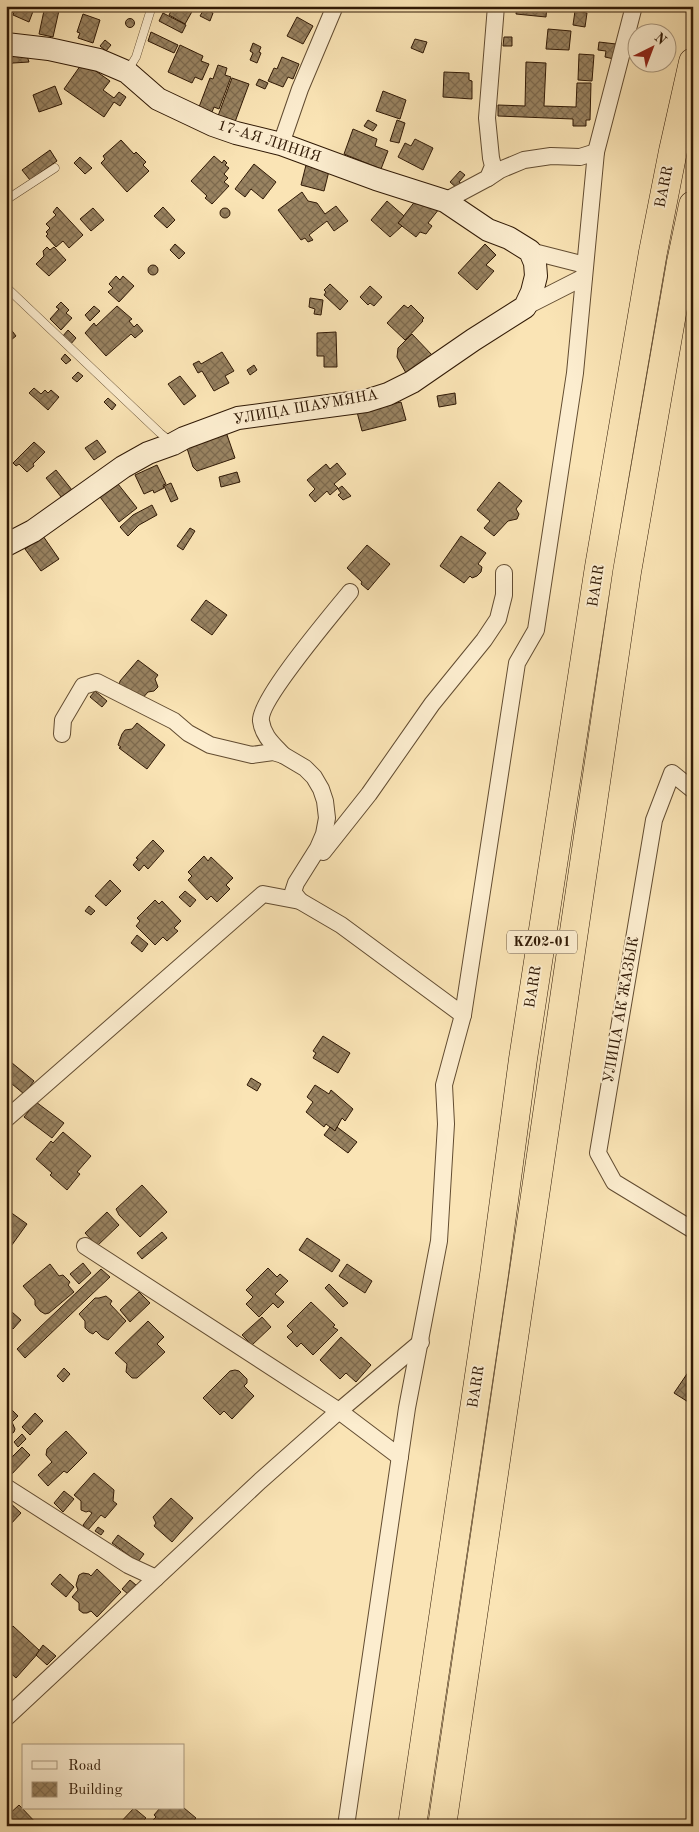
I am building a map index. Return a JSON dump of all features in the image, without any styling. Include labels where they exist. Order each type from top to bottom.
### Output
[{"type":"highway","name":"BARR","points":[[412,1826],[493,1285],[523,1059],[599,568],[652,252],[693,62]]},
{"type":"highway","name":"BARR","points":[[442,1826],[627,572],[679,271],[693,206]]},
{"type":"street","points":[[281,144],[300,89],[335,6]]},
{"type":"street","points":[[488,178],[493,166],[487,118],[496,6]]},
{"type":"street","points":[[346,1826],[407,1408],[439,1242],[446,1124],[444,1086],[463,1015],[517,663],[536,630],[575,373],[596,152],[634,6]]},
{"type":"street","name":"17-АЯ ЛИНИЯ","points":[[6,44],[99,60],[127,72],[158,99],[190,115],[236,134],[281,144],[376,179],[445,201],[488,230],[510,238],[530,251]]},
{"type":"street","points":[[490,150],[497,155],[524,160]]},
{"type":"street","points":[[445,201],[500,170],[524,160],[551,156],[580,156],[596,152]]},
{"type":"street","points":[[530,251],[584,272]]},
{"type":"street","points":[[526,307],[536,276],[535,263],[530,251]]},
{"type":"street","points":[[526,307],[584,272]]},
{"type":"street","name":"УЛИЦА ШАУМЯНА","points":[[8,540],[71,505],[123,467],[184,438],[238,418],[298,408],[366,401],[388,394],[412,382],[473,340],[526,307]]},
{"type":"street","points":[[306,866],[321,854],[369,794],[426,711],[484,640],[498,619],[504,595],[504,573]]},
{"type":"street","points":[[300,901],[294,892],[296,883],[318,848],[324,834],[327,818],[325,801],[322,788],[314,777],[305,768],[283,755],[264,736],[260,718],[270,696],[286,673],[350,592]]},
{"type":"street","points":[[62,734],[63,720],[83,686],[97,682],[174,721],[210,745],[252,755],[272,752],[283,755]]},
{"type":"street","name":"УЛИЦА АК ЖАЗЫК","points":[[693,790],[672,773],[654,820],[598,1153],[614,1182],[693,1230]]},
{"type":"street","points":[[6,1119],[263,894],[300,901],[341,925],[463,1015]]},
{"type":"street","points":[[85,1246],[339,1411],[400,1457]]},
{"type":"street","points":[[6,1718],[260,1481],[421,1342]]},
{"type":"street","points":[[6,1487],[128,1565],[156,1578]]},
{"type":"lane","points":[[127,72],[136,57],[152,6]]},
{"type":"lane","points":[[6,200],[55,168]]},
{"type":"lane","points":[[6,287],[160,433],[174,444]]},
{"type":"building","points":[[16,6],[35,6],[29,22],[13,15]]},
{"type":"building","points":[[45,6],[60,6],[53,37],[39,34]]},
{"type":"building","points":[[174,6],[194,8],[185,24],[169,15]]},
{"type":"building","points":[[517,6],[547,6],[546,17],[516,14]]},
{"type":"building","points":[[204,9],[213,13],[210,21],[200,16]]},
{"type":"building","points":[[575,11],[587,13],[585,27],[573,25]]},
{"type":"building","points":[[163,13],[186,25],[182,33],[159,21]]},
{"type":"building","points":[[83,14],[100,20],[93,43],[78,38],[80,33],[77,32]]},
{"type":"building","points":[[297,17],[313,26],[303,44],[287,36]]},
{"type":"building","points":[[130,18],[135,23],[130,28],[125,23]]},
{"type":"building","points":[[548,29],[571,31],[569,50],[546,49]]},
{"type":"building","points":[[151,32],[178,45],[174,53],[148,41]]},
{"type":"building","points":[[504,37],[512,37],[512,46],[503,46]]},
{"type":"building","points":[[415,39],[427,42],[423,53],[411,48]]},
{"type":"building","points":[[105,40],[111,45],[106,51],[100,46]]},
{"type":"building","points":[[599,42],[616,44],[614,59],[605,57],[606,51],[598,50]]},
{"type":"building","points":[[253,43],[261,47],[257,63],[250,60],[253,53],[250,51]]},
{"type":"building","points":[[180,45],[203,56],[201,61],[209,64],[202,80],[195,77],[192,83],[168,72]]},
{"type":"building","points":[[579,54],[594,55],[592,81],[578,80]]},
{"type":"building","points":[[6,55],[27,56],[29,62],[13,63],[8,66],[6,72]]},
{"type":"building","points":[[282,57],[299,64],[293,79],[288,77],[283,87],[268,81],[274,68],[277,69]]},
{"type":"building","points":[[83,62],[110,81],[103,90],[114,98],[119,92],[126,97],[120,106],[114,102],[104,117],[64,89]]},
{"type":"building","points":[[526,62],[546,63],[544,106],[576,107],[577,83],[591,83],[590,120],[586,120],[586,126],[573,126],[573,119],[498,116],[498,105],[525,106]]},
{"type":"building","points":[[218,65],[227,68],[225,75],[231,77],[219,109],[214,107],[212,112],[199,107],[210,78],[213,79]]},
{"type":"building","points":[[444,72],[469,73],[469,80],[472,81],[472,99],[443,97]]},
{"type":"building","points":[[232,78],[249,84],[235,122],[218,116]]},
{"type":"building","points":[[259,79],[268,83],[265,89],[256,85]]},
{"type":"building","points":[[55,86],[62,104],[39,112],[33,95]]},
{"type":"building","points":[[383,91],[406,100],[400,119],[376,111]]},
{"type":"building","points":[[368,120],[377,125],[373,131],[364,126]]},
{"type":"building","points":[[397,120],[405,123],[399,143],[390,141]]},
{"type":"building","points":[[353,129],[377,139],[375,146],[388,151],[381,169],[344,154]]},
{"type":"building","points":[[415,139],[433,148],[423,170],[398,157],[405,143],[411,146]]},
{"type":"building","points":[[121,140],[134,154],[136,152],[146,162],[143,165],[149,171],[127,192],[101,163],[105,159],[103,156]]},
{"type":"building","points":[[50,150],[57,161],[30,180],[22,170]]},
{"type":"building","points":[[214,156],[222,163],[224,160],[227,163],[225,165],[229,168],[224,174],[228,178],[224,182],[229,186],[212,204],[205,198],[207,196],[191,181]]},
{"type":"building","points":[[80,157],[92,168],[85,174],[74,163]]},
{"type":"building","points":[[254,164],[276,182],[263,199],[251,189],[245,197],[235,189]]},
{"type":"building","points":[[306,165],[329,171],[324,191],[301,185]]},
{"type":"building","points":[[460,171],[465,175],[459,182],[462,184],[458,189],[450,182]]},
{"type":"building","points":[[302,192],[308,201],[317,203],[325,214],[336,206],[348,221],[334,231],[327,221],[309,235],[313,240],[308,242],[305,238],[301,240],[278,210]]},
{"type":"building","points":[[420,195],[439,209],[428,223],[432,226],[426,234],[420,232],[416,237],[398,223]]},
{"type":"building","points":[[387,201],[404,216],[398,223],[402,226],[390,237],[371,220]]},
{"type":"building","points":[[57,207],[83,235],[69,248],[63,241],[56,247],[46,236],[48,234],[46,232],[50,228],[46,224],[56,215],[53,212]]},
{"type":"building","points":[[163,207],[175,220],[167,228],[154,216]]},
{"type":"building","points":[[93,208],[104,220],[91,231],[80,219]]},
{"type":"building","points":[[225,208],[230,213],[225,218],[220,213]]},
{"type":"building","points":[[175,244],[185,253],[179,259],[170,250]]},
{"type":"building","points":[[485,244],[496,255],[486,265],[494,271],[477,290],[458,273]]},
{"type":"building","points":[[47,247],[50,250],[54,247],[66,260],[49,276],[36,264],[44,256],[43,251]]},
{"type":"building","points":[[151,265],[155,265],[158,270],[157,274],[151,275],[148,272],[148,268]]},
{"type":"building","points":[[116,276],[120,280],[123,276],[134,286],[119,302],[108,292],[113,288],[109,284]]},
{"type":"building","points":[[330,284],[348,301],[340,310],[324,295],[326,292],[324,290]]},
{"type":"building","points":[[370,286],[382,297],[374,306],[370,303],[368,305],[360,297]]},
{"type":"building","points":[[310,298],[323,300],[321,315],[314,314],[315,309],[309,307]]},
{"type":"building","points":[[61,302],[69,310],[66,313],[72,318],[61,330],[50,319],[59,309],[56,307]]},
{"type":"building","points":[[404,305],[408,308],[411,305],[424,318],[405,340],[387,323]]},
{"type":"building","points":[[94,306],[100,311],[90,321],[85,315]]},
{"type":"building","points":[[117,306],[132,319],[129,321],[134,327],[137,324],[143,331],[135,338],[131,334],[106,356],[85,333],[94,323],[96,326]]},
{"type":"building","points":[[6,323],[16,336],[6,344]]},
{"type":"building","points":[[68,330],[76,338],[70,345],[62,337]]},
{"type":"building","points":[[336,332],[337,367],[324,367],[324,356],[317,356],[317,333]]},
{"type":"building","points":[[412,334],[432,355],[406,373],[397,357],[398,348]]},
{"type":"building","points":[[222,352],[234,371],[225,376],[229,383],[214,391],[202,371],[198,373],[193,364],[199,361],[201,364]]},
{"type":"building","points":[[65,354],[71,360],[66,364],[61,359]]},
{"type":"building","points":[[254,365],[257,370],[250,375],[247,370]]},
{"type":"building","points":[[78,372],[83,376],[77,382],[72,378]]},
{"type":"building","points":[[180,376],[196,396],[184,405],[168,384]]},
{"type":"building","points":[[34,388],[41,394],[45,390],[48,393],[51,390],[59,397],[48,410],[29,393]]},
{"type":"building","points":[[455,393],[456,404],[439,407],[437,396]]},
{"type":"building","points":[[108,398],[116,405],[112,410],[104,402]]},
{"type":"building","points":[[401,402],[406,420],[362,431],[357,412]]},
{"type":"building","points":[[225,429],[235,458],[197,471],[193,467],[185,442]]},
{"type":"building","points":[[97,440],[106,452],[94,460],[85,448]]},
{"type":"building","points":[[34,442],[45,452],[27,472],[19,464],[16,466],[13,463]]},
{"type":"building","points":[[337,463],[346,474],[334,484],[338,488],[330,495],[327,491],[315,502],[309,495],[315,489],[307,480],[326,464],[330,469]]},
{"type":"building","points":[[157,465],[166,484],[163,485],[164,488],[154,493],[153,490],[144,494],[135,475]]},
{"type":"building","points":[[56,470],[76,495],[66,503],[46,478]]},
{"type":"building","points":[[237,472],[240,482],[221,487],[219,477]]},
{"type":"building","points":[[499,482],[522,501],[516,509],[519,514],[517,519],[508,521],[494,536],[484,528],[490,521],[477,510]]},
{"type":"building","points":[[171,483],[178,499],[171,502],[164,486]]},
{"type":"building","points":[[118,484],[137,508],[119,522],[100,497]]},
{"type":"building","points":[[342,486],[351,496],[343,500],[338,495],[341,493],[338,489]]},
{"type":"building","points":[[152,505],[157,515],[139,525],[128,536],[120,527],[133,515]]},
{"type":"building","points":[[190,528],[195,531],[183,550],[177,546]]},
{"type":"building","points":[[43,536],[59,559],[41,571],[25,549]]},
{"type":"building","points":[[461,536],[486,553],[478,564],[482,567],[481,572],[472,578],[470,576],[464,583],[440,566]]},
{"type":"building","points":[[367,545],[390,564],[368,590],[347,568]]},
{"type":"building","points":[[206,600],[227,615],[212,635],[191,620]]},
{"type":"building","points":[[138,660],[158,675],[155,679],[158,687],[154,691],[148,692],[141,700],[119,686],[120,681]]},
{"type":"building","points":[[95,691],[107,701],[102,707],[90,697]]},
{"type":"building","points":[[137,723],[165,745],[147,769],[119,748],[121,747],[118,745],[125,730],[132,729]]},
{"type":"building","points":[[153,840],[164,851],[148,869],[144,865],[139,871],[133,865],[138,859],[136,858]]},
{"type":"building","points":[[204,856],[208,861],[211,857],[233,878],[226,885],[230,889],[217,902],[211,896],[207,900],[188,880],[192,876],[188,872]]},
{"type":"building","points":[[110,880],[121,891],[106,906],[95,896]]},
{"type":"building","points":[[185,891],[196,900],[190,907],[179,897]]},
{"type":"building","points":[[155,900],[159,904],[162,901],[181,921],[174,928],[178,931],[167,941],[163,937],[155,945],[136,926],[140,921],[137,918]]},
{"type":"building","points":[[89,906],[95,911],[91,915],[85,911]]},
{"type":"building","points":[[137,935],[148,944],[142,952],[131,943]]},
{"type":"building","points":[[323,1036],[350,1053],[338,1073],[313,1058],[316,1053],[313,1051]]},
{"type":"building","points":[[6,1058],[34,1081],[24,1094],[6,1079]]},
{"type":"building","points":[[251,1078],[261,1084],[257,1091],[247,1085]]},
{"type":"building","points":[[315,1085],[329,1094],[331,1090],[353,1109],[345,1121],[342,1118],[335,1131],[326,1124],[324,1127],[306,1112],[313,1102],[307,1097]]},
{"type":"building","points":[[36,1102],[64,1123],[52,1138],[24,1117]]},
{"type":"building","points":[[330,1127],[335,1131],[337,1127],[357,1142],[348,1153],[324,1135]]},
{"type":"building","points":[[63,1132],[91,1156],[77,1172],[80,1174],[67,1190],[36,1159],[51,1141],[53,1143]]},
{"type":"building","points":[[142,1185],[167,1212],[140,1237],[119,1215],[116,1209]]},
{"type":"building","points":[[6,1209],[27,1224],[9,1249],[6,1246]]},
{"type":"building","points":[[107,1212],[119,1225],[97,1246],[85,1233]]},
{"type":"building","points":[[162,1232],[167,1238],[142,1259],[137,1253]]},
{"type":"building","points":[[307,1238],[340,1260],[332,1272],[299,1250]]},
{"type":"building","points":[[83,1263],[91,1273],[79,1284],[70,1274]]},
{"type":"building","points":[[50,1264],[59,1276],[63,1275],[70,1282],[68,1285],[74,1292],[49,1313],[45,1314],[35,1305],[35,1300],[23,1286]]},
{"type":"building","points":[[347,1264],[372,1281],[365,1293],[339,1276]]},
{"type":"building","points":[[268,1268],[277,1277],[280,1274],[288,1281],[275,1294],[284,1302],[278,1308],[273,1303],[259,1317],[246,1304],[253,1297],[246,1290]]},
{"type":"building","points":[[101,1269],[110,1277],[25,1358],[17,1349]]},
{"type":"building","points":[[329,1284],[348,1303],[343,1307],[325,1288]]},
{"type":"building","points":[[139,1292],[150,1303],[130,1322],[120,1310]]},
{"type":"building","points":[[106,1296],[112,1301],[110,1304],[126,1321],[108,1340],[96,1331],[93,1334],[89,1332],[85,1328],[85,1321],[79,1314],[95,1298]]},
{"type":"building","points":[[311,1302],[335,1325],[333,1327],[338,1330],[313,1355],[301,1343],[297,1347],[287,1337],[293,1332],[287,1326]]},
{"type":"building","points":[[12,1312],[21,1320],[13,1329],[6,1323],[6,1317]]},
{"type":"building","points":[[262,1317],[271,1327],[252,1345],[242,1335]]},
{"type":"building","points":[[148,1321],[164,1337],[157,1344],[165,1352],[137,1378],[132,1378],[126,1372],[127,1364],[115,1353]]},
{"type":"building","points":[[341,1337],[371,1365],[356,1382],[346,1373],[340,1379],[320,1360]]},
{"type":"building","points":[[64,1368],[70,1374],[63,1382],[57,1376]]},
{"type":"building","points":[[691,1368],[693,1370],[693,1405],[674,1393]]},
{"type":"building","points":[[230,1371],[239,1371],[247,1379],[247,1383],[244,1386],[254,1396],[232,1419],[224,1411],[220,1415],[203,1398]]},
{"type":"building","points":[[6,1404],[18,1416],[12,1422],[15,1429],[14,1432],[6,1438]]},
{"type":"building","points":[[35,1413],[43,1421],[30,1435],[22,1427]]},
{"type":"building","points":[[66,1431],[87,1453],[67,1473],[64,1471],[48,1486],[38,1475],[52,1462],[46,1455],[47,1449]]},
{"type":"building","points":[[22,1434],[26,1439],[18,1447],[14,1442]]},
{"type":"building","points":[[22,1447],[30,1455],[8,1478],[6,1476],[6,1463]]},
{"type":"building","points":[[94,1473],[114,1490],[113,1501],[117,1504],[105,1518],[101,1515],[88,1530],[83,1525],[92,1513],[81,1510],[81,1501],[74,1495]]},
{"type":"building","points":[[64,1491],[74,1499],[63,1512],[54,1503]]},
{"type":"building","points":[[171,1498],[193,1518],[172,1542],[154,1526],[156,1523],[153,1517]]},
{"type":"building","points":[[6,1499],[21,1513],[9,1526],[9,1533],[6,1536]]},
{"type":"building","points":[[98,1527],[104,1531],[101,1535],[95,1531]]},
{"type":"building","points":[[118,1535],[144,1554],[138,1562],[112,1543]]},
{"type":"building","points":[[97,1569],[121,1592],[97,1617],[91,1611],[83,1613],[79,1610],[79,1603],[72,1597],[78,1590],[76,1585],[79,1575],[83,1573],[91,1576]]},
{"type":"building","points":[[60,1574],[74,1587],[66,1597],[51,1584]]},
{"type":"building","points":[[130,1580],[136,1585],[128,1594],[122,1589]]},
{"type":"building","points":[[13,1626],[40,1651],[16,1678],[6,1669],[6,1633]]},
{"type":"building","points":[[43,1645],[56,1656],[47,1665],[36,1655]]},
{"type":"building","points":[[19,1805],[39,1826],[6,1826],[6,1817]]},
{"type":"building","points":[[185,1809],[196,1818],[189,1826],[165,1826],[153,1820],[156,1817],[154,1815],[158,1810]]},
{"type":"building","points":[[132,1810],[136,1810],[146,1818],[138,1826],[117,1826]]}]
